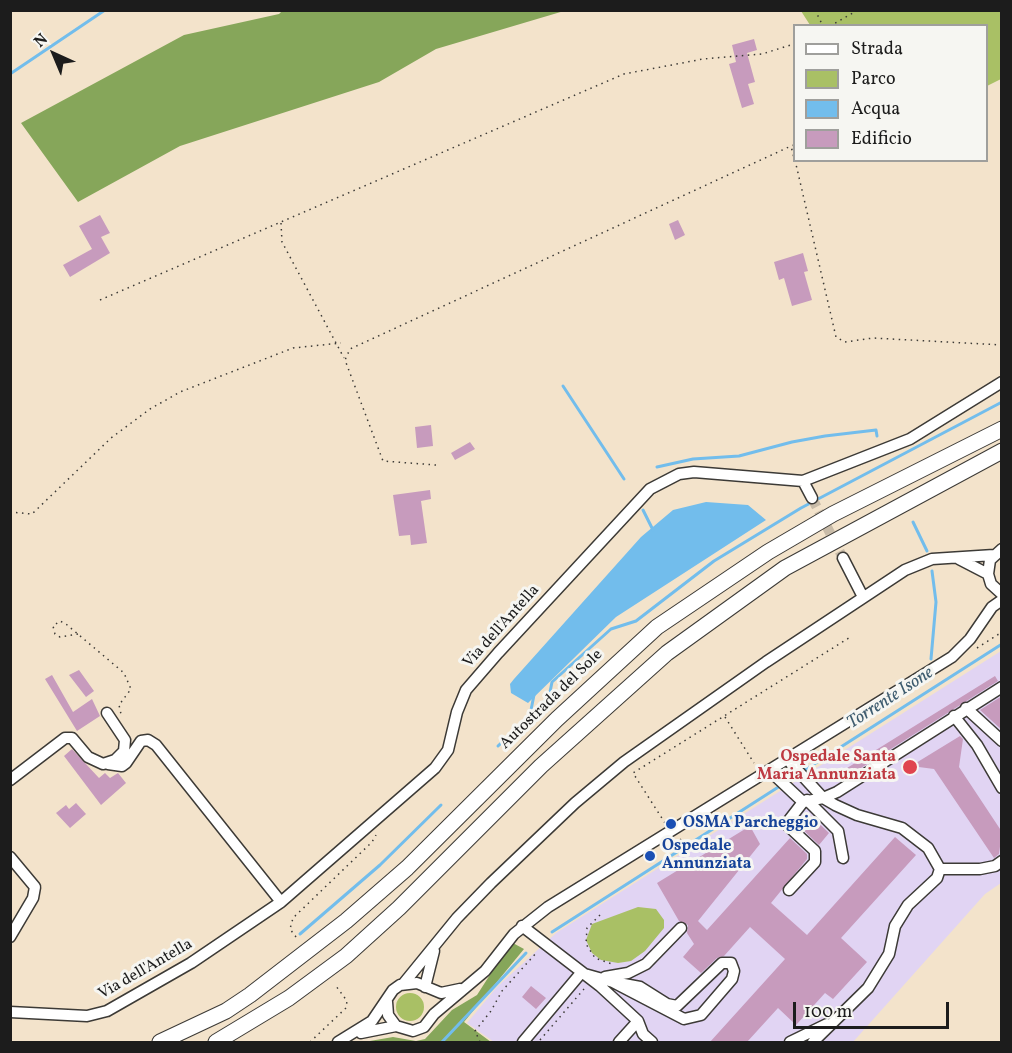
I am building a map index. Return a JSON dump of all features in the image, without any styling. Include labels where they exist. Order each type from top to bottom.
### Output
[{"type":"highway","name":"Autostrada del Sole","points":[[160,1042],[226,1011],[346,921],[407,868],[557,719],[657,627],[768,552],[832,514],[1002,429]]},
{"type":"highway","points":[[216,1042],[289,998],[346,956],[399,908],[549,758],[667,653],[784,568],[1002,451]]},
{"type":"street","name":"Via dell'Antella","points":[[10,1012],[87,1016],[107,1011],[191,963],[281,902],[435,768],[448,750],[457,712],[466,690],[498,652],[650,489],[679,474],[694,472],[803,481],[910,439],[1002,382]]},
{"type":"street","points":[[803,481],[812,498]]},
{"type":"street","points":[[342,1040],[372,1021],[393,990],[404,983],[441,938],[536,840],[624,762],[864,597],[920,563],[998,552]]},
{"type":"street","points":[[988,574],[998,552]]},
{"type":"street","points":[[843,558],[864,597]]},
{"type":"street","points":[[387,1002],[388,1015],[396,1026],[407,1030],[418,1030],[428,1024],[434,1014],[468,987],[522,926],[574,890],[792,764],[952,657],[970,639],[998,591],[988,574],[956,558]]},
{"type":"street","points":[[984,617],[1002,600]]},
{"type":"street","points":[[789,890],[815,862],[815,851],[786,824],[805,801],[823,798],[837,792],[1002,687]]},
{"type":"street","points":[[966,708],[1002,741]]},
{"type":"street","points":[[106,712],[125,740],[124,751],[108,764]]},
{"type":"street","points":[[954,716],[977,745],[1002,788]]},
{"type":"street","points":[[10,780],[65,738],[72,738],[88,757],[122,766],[141,741],[148,740],[156,745],[281,902]]},
{"type":"street","points":[[792,764],[823,798],[857,815],[902,828],[928,848],[940,869],[937,878],[908,905],[895,926],[889,954],[868,988],[813,1042]]},
{"type":"street","points":[[774,775],[838,831],[843,858]]},
{"type":"street","points":[[10,857],[35,887],[33,898],[10,938]]},
{"type":"street","points":[[940,869],[980,869],[995,866],[1002,861]]},
{"type":"street","points":[[522,926],[638,1021],[643,1034],[652,1042]]},
{"type":"street","points":[[523,1042],[581,973],[628,974],[639,969],[681,928]]},
{"type":"street","points":[[434,1014],[435,1000],[426,988],[432,957],[441,938]]},
{"type":"street","points":[[597,972],[613,982],[679,1018],[693,1018],[705,1011],[732,980],[734,971],[731,963],[722,963],[677,1006],[668,1004],[640,987],[613,982]]},
{"type":"street","points":[[404,983],[413,982],[447,993],[468,987]]},
{"type":"street","points":[[790,1042],[836,1020]]},
{"type":"street","points":[[619,1042],[638,1021]]},
{"type":"street","points":[[342,1040],[396,1026]]},
{"type":"path","points":[[814,10],[822,24]]},
{"type":"path","points":[[834,24],[858,10]]},
{"type":"path","points":[[100,300],[624,74],[703,59],[762,54],[793,45]]},
{"type":"path","points":[[345,360],[350,349],[791,146],[793,152]]},
{"type":"path","points":[[796,162],[836,337],[845,342],[873,338],[1002,345]]},
{"type":"path","points":[[280,222],[282,242],[345,360],[383,461],[436,465]]},
{"type":"path","points":[[10,512],[32,514],[111,438],[150,409],[180,392],[293,348],[341,343]]},
{"type":"path","points":[[78,634],[60,637],[55,634],[53,626],[60,621],[78,634],[113,661],[129,682],[131,689],[118,707],[124,723],[119,730]]},
{"type":"path","points":[[661,818],[633,773],[852,636]]},
{"type":"path","points":[[724,716],[754,763]]},
{"type":"path","points":[[296,937],[290,929],[293,918],[376,838],[375,831],[369,825]]},
{"type":"path","points":[[680,839],[692,850]]},
{"type":"path","points":[[600,915],[586,928],[585,940],[588,950],[600,961],[617,965]]},
{"type":"path","points":[[480,1042],[475,1031],[491,1011],[502,991],[544,945]]},
{"type":"path","points":[[597,972],[600,961]]},
{"type":"path","points":[[537,1042],[587,985]]},
{"type":"path","points":[[310,1042],[346,1008],[347,1001],[336,986]]},
{"type":"shaded area","name":"Ospedale Santa Maria Annunziata","points":[[1001,651],[1001,883],[985,894],[853,1042],[494,1042],[467,1023],[497,987],[556,933]]},
{"type":"green space","points":[[282,11],[564,11],[436,49],[379,82],[180,146],[78,202],[21,123],[184,35],[279,14]]},
{"type":"green space","points":[[801,11],[1001,11],[1001,79],[988,86],[988,24],[809,24]]},
{"type":"green space","points":[[638,907],[656,909],[664,920],[664,928],[645,951],[631,961],[618,963],[601,960],[592,953],[586,940],[592,924]]},
{"type":"green space","points":[[511,942],[524,949],[464,1022],[491,1042],[364,1042],[393,1037],[416,1041],[425,1039],[452,1010],[477,995]]},
{"type":"green space","points":[[410,993],[420,997],[424,1007],[420,1017],[410,1021],[400,1017],[396,1007],[400,997]]},
{"type":"water","points":[[706,502],[748,505],[766,520],[616,617],[528,703],[511,693],[510,684],[514,679],[641,537],[673,510]]},
{"type":"building","points":[[754,39],[757,50],[747,53],[755,82],[748,84],[754,104],[742,108],[729,64],[736,62],[732,45]]},
{"type":"building","points":[[100,215],[110,233],[101,237],[110,253],[70,277],[63,265],[92,249],[79,226]]},
{"type":"building","points":[[678,220],[685,235],[675,240],[669,224]]},
{"type":"building","points":[[803,253],[808,271],[804,272],[812,300],[792,306],[784,278],[779,280],[774,262]]},
{"type":"building","points":[[431,425],[433,446],[417,448],[415,427]]},
{"type":"building","points":[[470,442],[475,449],[455,460],[451,453]]},
{"type":"building","points":[[430,490],[431,499],[421,501],[427,543],[411,545],[410,535],[399,536],[393,495]]},
{"type":"building","points":[[79,670],[94,691],[86,697],[69,675]]},
{"type":"building","points":[[52,675],[73,712],[92,699],[100,716],[77,731],[45,679]]},
{"type":"building","points":[[995,676],[998,681],[842,780],[839,773]]},
{"type":"building","points":[[1002,696],[1002,730],[980,710]]},
{"type":"building","points":[[960,736],[963,739],[959,767],[1002,832],[999,854],[994,858],[934,769],[911,766]]},
{"type":"building","points":[[72,749],[99,778],[105,773],[110,778],[118,773],[126,783],[101,805],[64,756]]},
{"type":"building","points":[[76,803],[86,814],[70,828],[56,813],[66,805],[69,809]]},
{"type":"building","points":[[807,812],[829,833],[819,845],[797,824]]},
{"type":"building","points":[[750,826],[760,844],[698,921],[707,930],[790,838],[807,854],[807,859],[771,903],[807,935],[895,837],[916,855],[841,938],[867,962],[833,999],[825,993],[796,1025],[778,1008],[747,1042],[710,1042],[785,959],[750,927],[724,956],[717,958],[701,973],[683,957],[694,944],[687,933],[688,925],[679,921],[657,883]]},
{"type":"building","points":[[531,986],[546,998],[536,1009],[522,997]]},
{"type":"waterway","points":[[10,74],[105,10]]},
{"type":"waterway","points":[[563,386],[624,479]]},
{"type":"waterway","points":[[498,746],[549,697],[552,682],[611,629],[636,621],[714,561],[801,508],[1002,402]]},
{"type":"waterway","points":[[657,467],[693,459],[739,456],[825,436],[876,430],[877,436]]},
{"type":"waterway","points":[[643,510],[653,530]]},
{"type":"waterway","points":[[913,522],[927,551]]},
{"type":"waterway","points":[[931,659],[936,602],[932,571]]},
{"type":"waterway","name":"Torrente Isone","points":[[786,782],[1002,644]]},
{"type":"waterway","points":[[530,715],[534,695]]},
{"type":"waterway","name":"Torrente Isone","points":[[552,932],[780,786]]},
{"type":"waterway","points":[[300,934],[380,865],[441,805]]},
{"type":"waterway","name":"Torrente Isone","points":[[442,1042],[526,953]]},
{"type":"tunnel","points":[[812,498],[843,558]]},
{"type":"place","name":"Ospedale Santa Maria Annunziata","points":[[910,767]]},
{"type":"place","name":"OSMA Parcheggio","points":[[671,824]]},
{"type":"place","name":"Ospedale Annunziata","points":[[650,856]]}]
